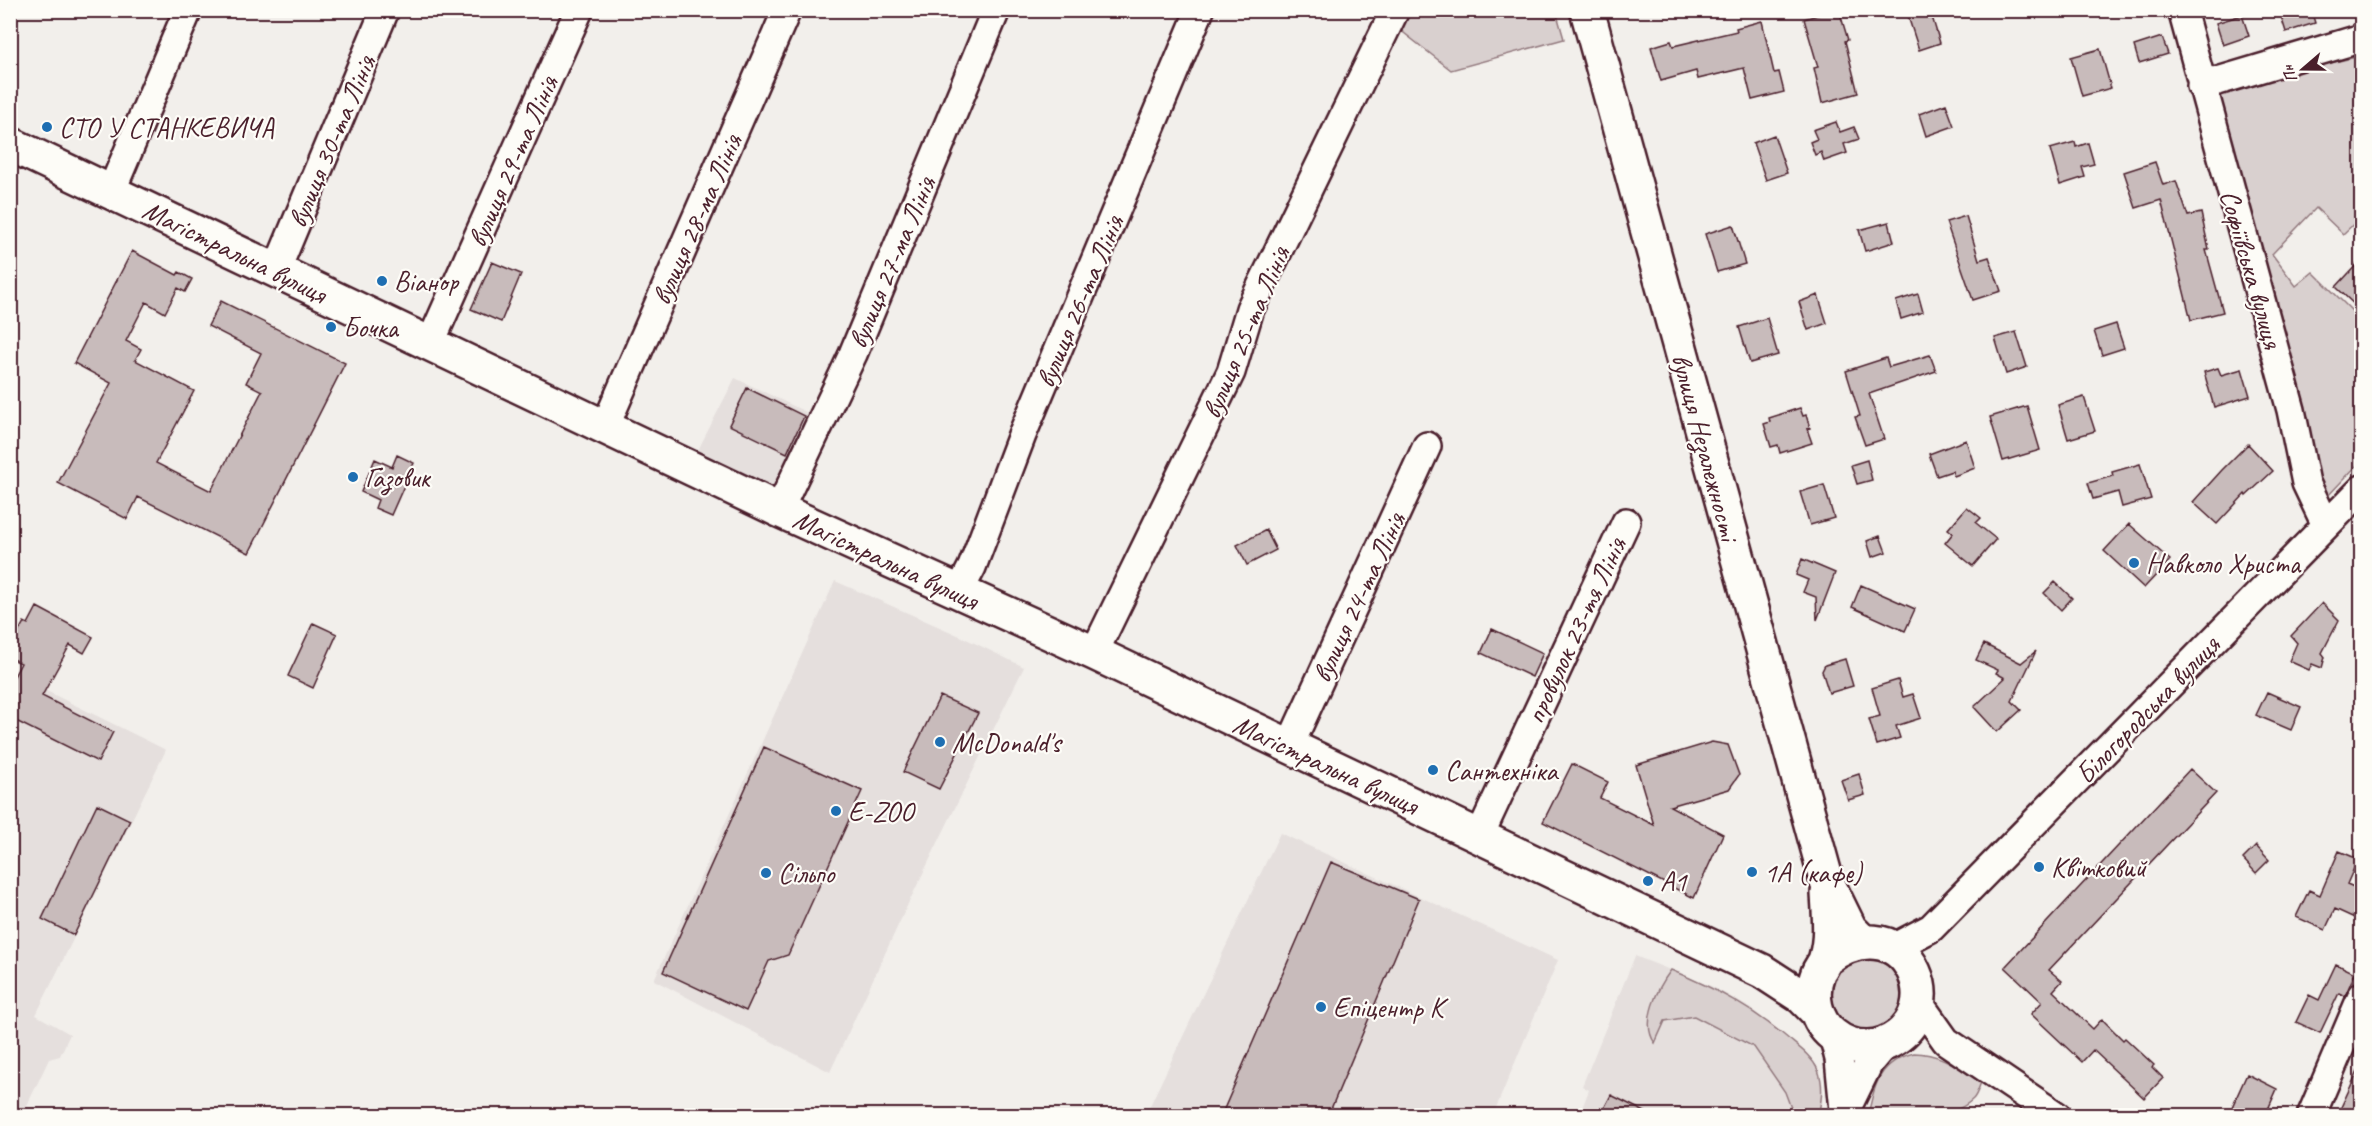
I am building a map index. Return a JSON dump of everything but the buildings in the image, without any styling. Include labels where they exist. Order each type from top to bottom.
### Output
[{"type":"main road","name":"вулиця Незалежності","points":[[1587,10],[1827,882]]},
{"type":"main road","name":"Магістральна вулиця","points":[[10,144],[779,510],[1094,653],[1762,970],[1802,997],[1825,1024]]},
{"type":"main road","points":[[1827,882],[1850,929],[1890,953],[1920,992],[1915,1017],[1907,1029],[1891,1041],[1871,1047],[1857,1047],[1845,1043],[1825,1024],[1814,999],[1814,985],[1824,962],[1829,937],[1827,882]]},
{"type":"main road","points":[[1762,970],[1797,970],[1824,962],[1849,944],[1890,953]]},
{"type":"street","points":[[111,192],[188,10]]},
{"type":"street","name":"вулиця 30-та Лінія","points":[[276,271],[385,10]]},
{"type":"street","name":"вулиця 29-та Лінія","points":[[430,344],[579,10]]},
{"type":"street","name":"вулиця 28-ма Лінія","points":[[605,427],[787,10]]},
{"type":"street","name":"вулиця 27-ма Лінія","points":[[779,510],[853,354],[996,10]]},
{"type":"street","name":"вулиця 26-та Лінія","points":[[959,592],[976,558],[1022,435],[1200,10]]},
{"type":"street","name":"вулиця 25-та Лінія","points":[[1094,653],[1231,372],[1250,309],[1395,10]]},
{"type":"street","name":"Софіївська вулиця","points":[[2182,10],[2291,410],[2306,483],[2326,525]]},
{"type":"street","points":[[2201,86],[2361,38]]},
{"type":"street","name":"вулиця 24-та Лінія","points":[[1289,747],[1427,446]]},
{"type":"street","name":"Білогородська вулиця","points":[[1890,953],[1931,928],[2361,489]]},
{"type":"street","name":"провулок 23-тя Лінія","points":[[1479,837],[1626,522]]},
{"type":"street","points":[[2311,1116],[2361,996]]},
{"type":"street","points":[[1919,1004],[1946,1041],[2057,1116]]},
{"type":"street","points":[[1825,1024],[1839,1059],[1844,1113]]},
{"type":"street","points":[[1844,1113],[1869,1063],[1891,1041],[1946,1041]]},
{"type":"shaded area","points":[[1407,11],[1556,11],[1564,39],[1451,70],[1399,29]]},
{"type":"shaded area","points":[[2361,56],[2361,217],[2343,234],[2316,208],[2272,254],[2296,286],[2313,272],[2358,317],[2361,314],[2361,461],[2324,500],[2214,89]]},
{"type":"shaded area","points":[[735,378],[812,415],[781,490],[697,452]]},
{"type":"shaded area","points":[[835,581],[1024,667],[908,904],[830,1072],[654,980]]},
{"type":"shaded area","points":[[10,673],[166,750],[36,1015],[70,1034],[60,1056],[49,1059],[22,1116],[10,1115]]},
{"type":"shaded area","points":[[1280,833],[1558,960],[1493,1115],[1145,1116]]},
{"type":"shaded area","points":[[1635,956],[1713,987],[1750,1008],[1807,1054],[1822,1082],[1822,1100],[1818,1115],[1579,1116],[1589,1090],[1582,1086]]},
{"type":"shaded area","points":[[1860,958],[1877,961],[1892,969],[1901,981],[1904,990],[1901,1009],[1891,1025],[1863,1035],[1836,1021],[1829,990],[1833,976]]},
{"type":"shaded area","points":[[1671,970],[1704,984],[1748,1009],[1806,1054],[1816,1065],[1821,1081],[1818,1115],[1789,1115],[1791,1108],[1785,1092],[1754,1047],[1694,1016],[1665,1021],[1655,1043],[1649,1026],[1652,1005]]},
{"type":"shaded area","points":[[1914,1053],[1941,1058],[1981,1082],[1977,1093],[1962,1107],[1937,1115],[1909,1117],[1868,1115],[1880,1076],[1893,1062]]},
{"type":"place","name":"СТО У СТАНКЕВИЧА","points":[[47,127]]},
{"type":"place","name":"Віанор","points":[[382,281]]},
{"type":"place","name":"Бочка","points":[[331,327]]},
{"type":"place","name":"Газовик","points":[[353,477]]},
{"type":"place","name":"Навколо Христа","points":[[2134,563]]},
{"type":"place","name":"McDonald's","points":[[940,742]]},
{"type":"place","name":"Сантехніка","points":[[1433,770]]},
{"type":"place","name":"E-ZOO","points":[[836,811]]},
{"type":"place","name":"Квітковий","points":[[2039,867]]},
{"type":"place","name":"1А (кафе)","points":[[1752,872]]},
{"type":"place","name":"Сільпо","points":[[766,873]]},
{"type":"place","name":"А1","points":[[1648,881]]},
{"type":"place","name":"Епіцентр К","points":[[1321,1007]]}]
